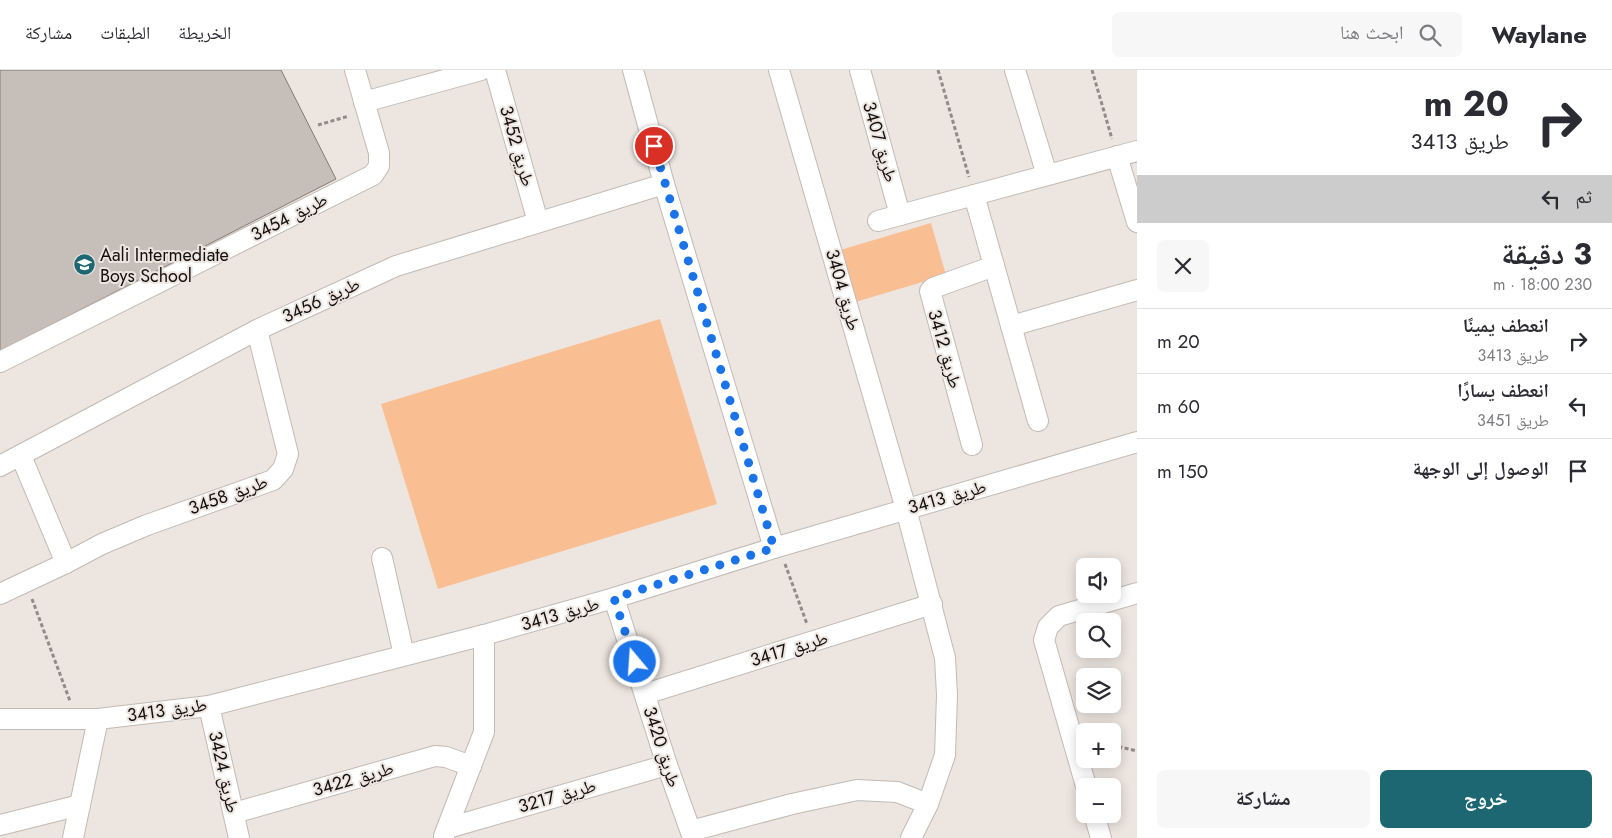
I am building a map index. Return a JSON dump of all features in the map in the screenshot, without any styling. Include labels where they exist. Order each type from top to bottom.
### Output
[{"type":"street","name":"طريق 3454","points":[[0,362],[373,175],[380,166],[379,153],[355,70]]},
{"type":"street","points":[[365,106],[481,70]]},
{"type":"street","name":"طريق 3452","points":[[495,70],[538,222]]},
{"type":"street","points":[[633,70],[664,184],[776,547]]},
{"type":"street","name":"طريق 3404","points":[[779,70],[906,509]]},
{"type":"street","name":"طريق 3407","points":[[860,70],[900,214]]},
{"type":"street","points":[[1015,70],[1046,175]]},
{"type":"street","points":[[878,221],[1137,151]]},
{"type":"street","points":[[1117,156],[1137,222]]},
{"type":"street","name":"طريق 3456","points":[[0,466],[257,330],[396,266],[664,184]]},
{"type":"street","points":[[974,195],[1038,421]]},
{"type":"street","name":"طريق 3412","points":[[972,444],[930,290],[994,266]]},
{"type":"street","points":[[1010,326],[1137,290]]},
{"type":"street","name":"طريق 3458","points":[[0,594],[102,544],[147,525],[273,480],[283,469],[288,454],[257,330]]},
{"type":"street","name":"طريق 3413","points":[[0,719],[98,719],[209,706],[484,635],[614,598],[776,547],[1137,442]]},
{"type":"street","points":[[21,456],[66,563]]},
{"type":"street","points":[[906,509],[945,658],[947,695],[945,754],[928,804],[911,838]]},
{"type":"street","points":[[382,558],[404,655]]},
{"type":"street","points":[[1084,778],[1044,640],[1048,627],[1059,616],[1137,593]]},
{"type":"street","name":"طريق 3420","points":[[614,598],[667,765],[692,835]]},
{"type":"street","name":"طريق 3417","points":[[645,694],[932,604]]},
{"type":"street","points":[[445,833],[484,732],[484,635]]},
{"type":"street","name":"طريق 3424","points":[[209,706],[239,838]]},
{"type":"street","points":[[73,838],[98,719]]},
{"type":"street","name":"طريق 3422","points":[[234,813],[435,756],[446,757],[471,766]]},
{"type":"street","name":"طريق 3217","points":[[445,833],[667,765]]},
{"type":"street","points":[[692,835],[792,804],[857,790],[897,792],[928,804]]},
{"type":"street","points":[[0,825],[80,805]]},
{"type":"street","points":[[1097,823],[1101,838]]},
{"type":"path","points":[[938,70],[974,195]]},
{"type":"path","points":[[1092,70],[1117,156]]},
{"type":"path","points":[[318,125],[365,106]]},
{"type":"path","points":[[776,547],[814,641]]},
{"type":"path","points":[[26,582],[77,719]]},
{"type":"path","points":[[1121,747],[1137,751]]},
{"type":"shaded area","points":[[931,223],[946,275],[852,303],[837,251]]},
{"type":"shaded area","points":[[660,319],[717,504],[438,589],[381,404]]},
{"type":"building","name":"Aali Intermediate Boys School","points":[[0,70],[281,70],[336,179],[0,351]]},
{"type":"place","name":"Aali Intermediate Boys School","points":[[84,265]]},
{"type":"route","points":[[635,662],[614,598],[774,548],[654,146]]}]
